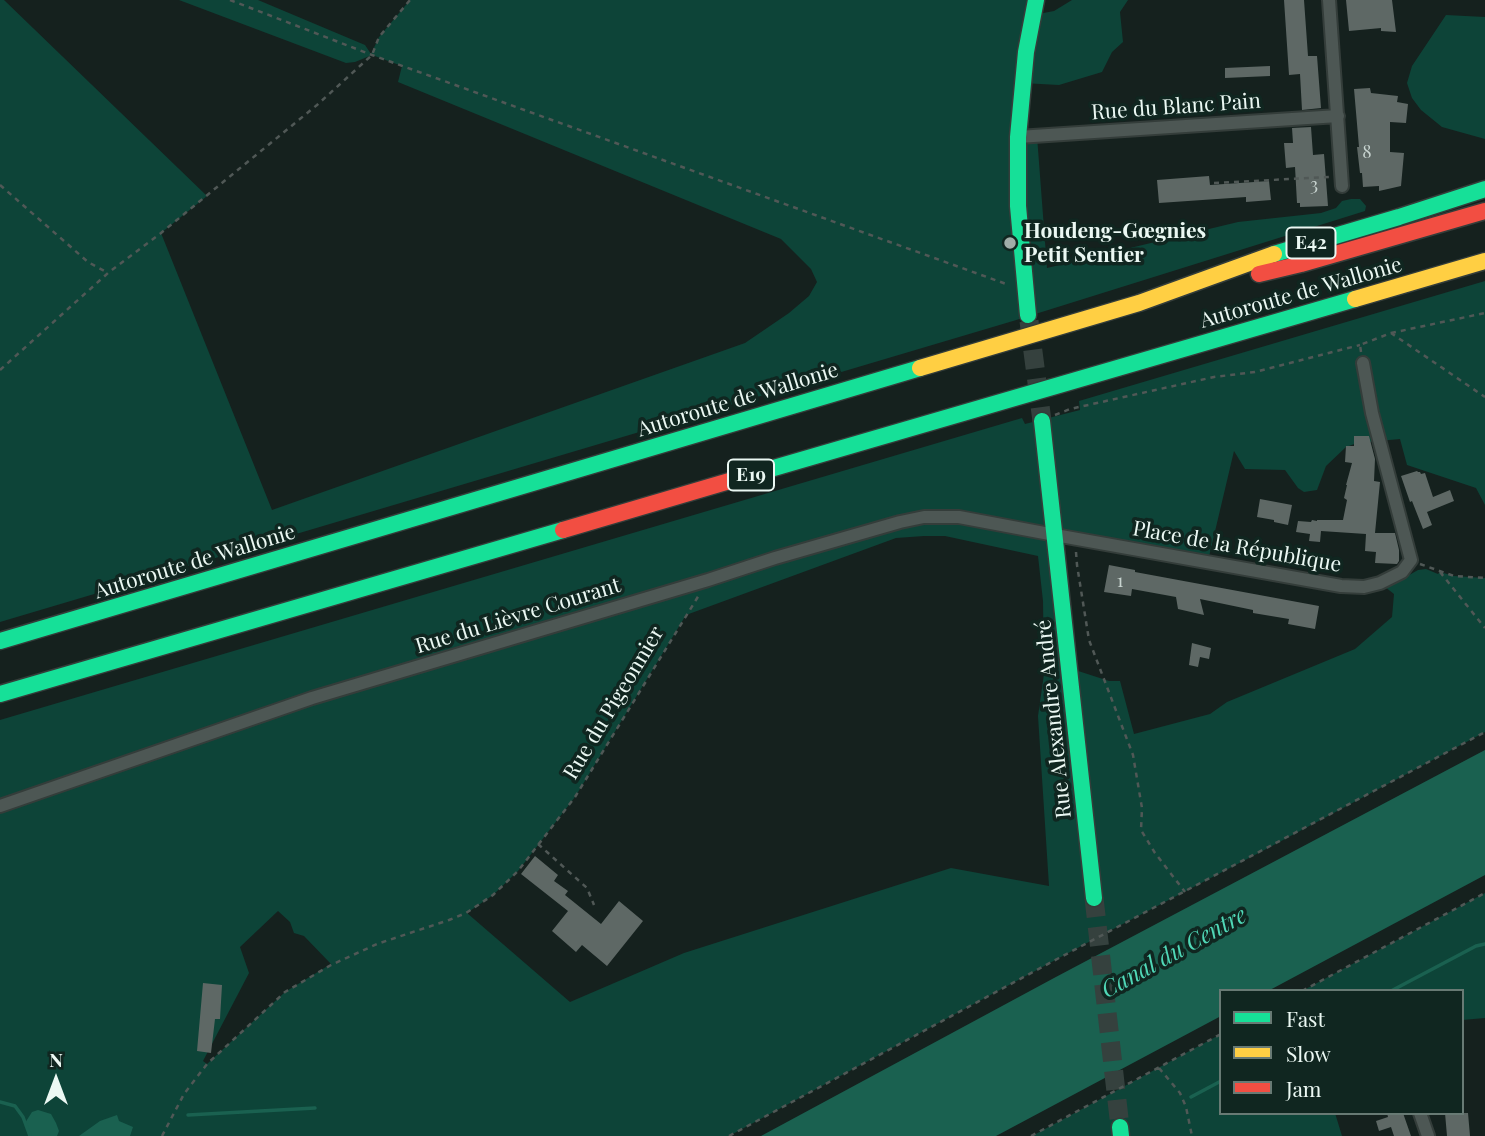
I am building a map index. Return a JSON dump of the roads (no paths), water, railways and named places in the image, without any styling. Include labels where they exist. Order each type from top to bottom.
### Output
[{"type":"main road","points":[[1028,315],[1018,206],[1018,137],[1026,52],[1036,0]]},
{"type":"main road","name":"Autoroute de Wallonie","points":[[0,642],[1139,303],[1295,247],[1399,217],[1485,188]]},
{"type":"main road","points":[[1139,303],[1301,264],[1485,211]]},
{"type":"main road","name":"Autoroute de Wallonie","points":[[0,694],[1485,261]]},
{"type":"main road","name":"Rue Alexandre André","points":[[1042,421],[1094,898]]},
{"type":"street","points":[[1329,0],[1342,181]]},
{"type":"street","name":"Rue du Blanc Pain","points":[[1018,137],[1338,116]]},
{"type":"street","name":"Place de la République","points":[[1055,535],[1341,586],[1364,587],[1392,578],[1402,572],[1411,560],[1372,413],[1363,363]]},
{"type":"street","name":"Rue du Lièvre Courant","points":[[0,806],[312,698],[900,522],[923,517],[959,517],[1055,535]]},
{"type":"street","points":[[1421,1115],[1428,1136]]},
{"type":"water","name":"Canal du Centre","points":[[1485,750],[1485,875],[1272,989],[1219,989],[1219,1017],[996,1136],[761,1136]]},
{"type":"water","points":[[38,1110],[51,1114],[59,1131],[57,1136],[30,1136],[25,1123],[32,1112]]},
{"type":"water","points":[[117,1115],[119,1121],[133,1127],[130,1136],[79,1136],[100,1121]]},
{"type":"waterway","points":[[1395,989],[1476,946],[1485,944]]},
{"type":"waterway","points":[[1191,1097],[1219,1082]]},
{"type":"waterway","points":[[0,1102],[15,1106],[23,1117],[30,1136]]},
{"type":"waterway","points":[[188,1115],[315,1108]]},
{"type":"tunnel","points":[[1029,321],[1042,421]]},
{"type":"tunnel","points":[[1094,898],[1120,1127]]},
{"type":"place","name":"Houdeng-Gœgnies Petit Sentier","points":[[1010,243]]}]
